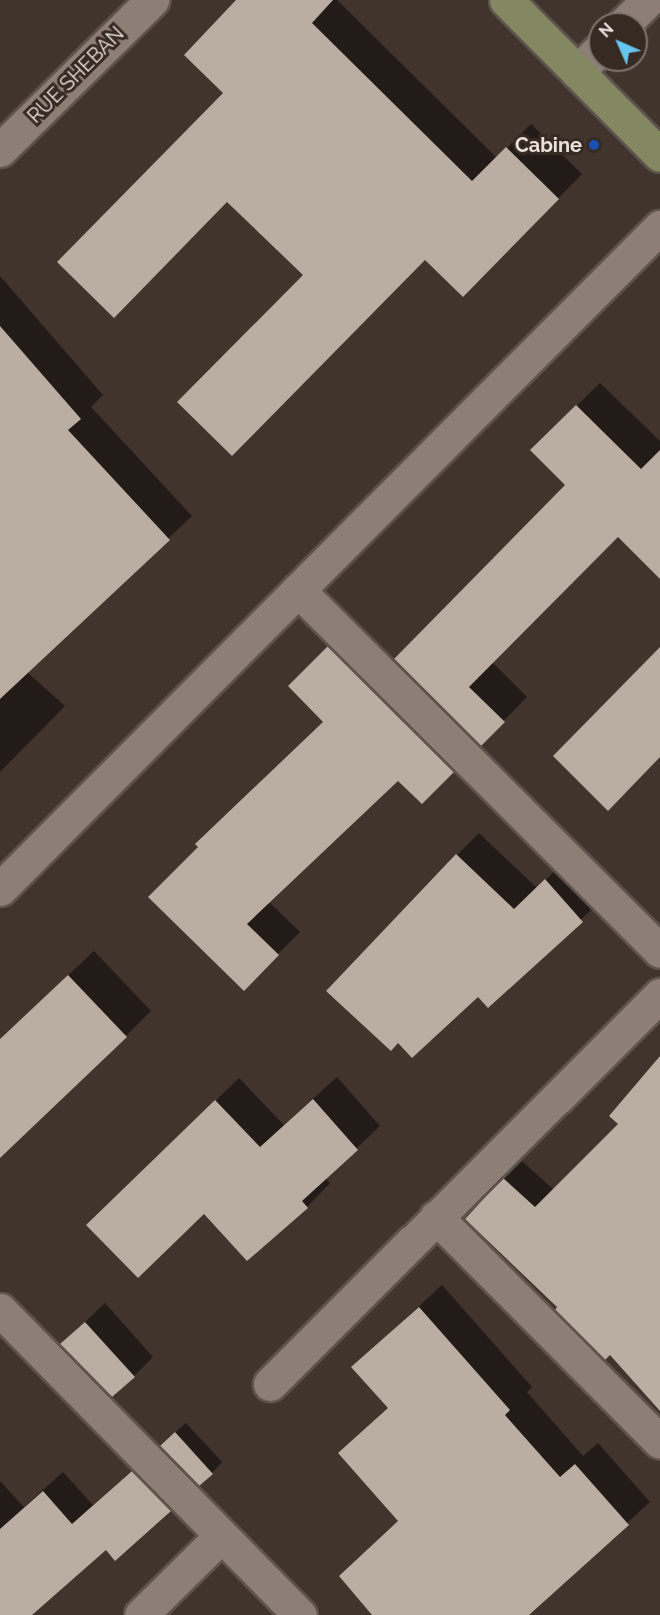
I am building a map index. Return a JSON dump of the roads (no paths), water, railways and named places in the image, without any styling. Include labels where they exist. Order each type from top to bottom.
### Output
[{"type":"street","name":"RUE SHEBAN","points":[[0,150],[152,0]]},
{"type":"street","points":[[506,0],[660,155]]},
{"type":"street","points":[[636,12],[648,0]]},
{"type":"street","points":[[577,72],[588,61]]},
{"type":"street","points":[[0,889],[660,227]]},
{"type":"street","points":[[298,590],[660,951]]},
{"type":"street","points":[[270,1384],[660,995]]},
{"type":"street","points":[[435,1217],[660,1442]]},
{"type":"street","points":[[0,1310],[300,1615]]},
{"type":"street","points":[[141,1615],[221,1536]]},
{"type":"place","name":"Cabine","points":[[594,145]]}]
